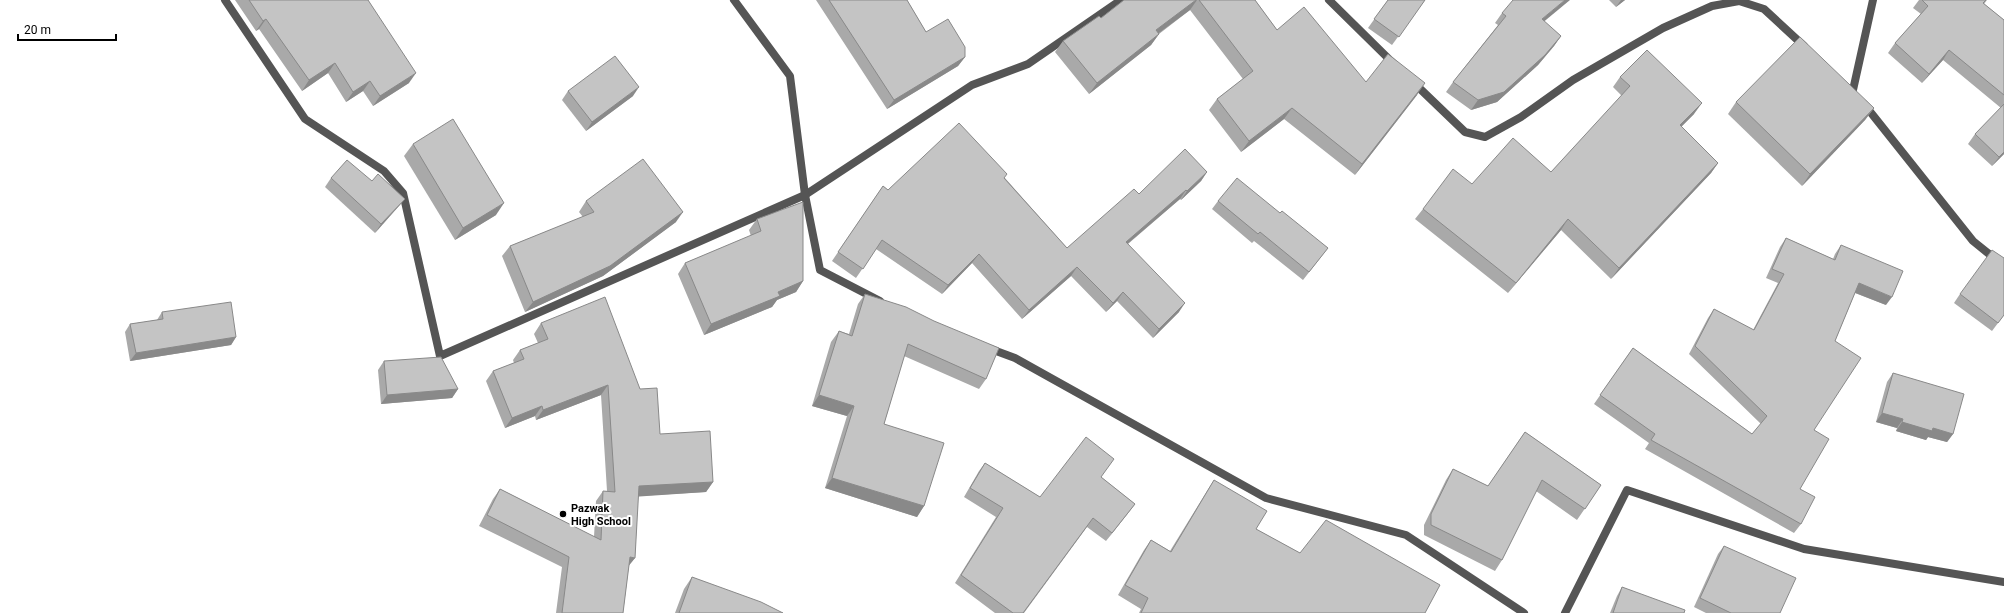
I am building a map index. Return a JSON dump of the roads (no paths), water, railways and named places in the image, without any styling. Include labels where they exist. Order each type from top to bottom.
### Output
[{"type":"street","points":[[225,0],[305,119],[384,171],[403,193],[440,356],[805,195],[972,85],[1028,64],[1121,0]]},
{"type":"street","points":[[734,0],[790,76],[805,195],[820,270],[888,305]]},
{"type":"street","points":[[1329,0],[1465,132],[1485,137],[1521,117],[1574,80],[1663,28],[1712,6],[1739,1],[1764,9],[1808,50]]},
{"type":"street","points":[[1873,0],[1850,88],[1973,241],[2004,266]]},
{"type":"street","points":[[979,345],[1015,358],[1266,498],[1406,535],[1524,613]]},
{"type":"street","points":[[1565,613],[1627,490],[1804,549],[2004,582]]},
{"type":"place","name":"Pazwak High School","points":[[563,514]]}]
